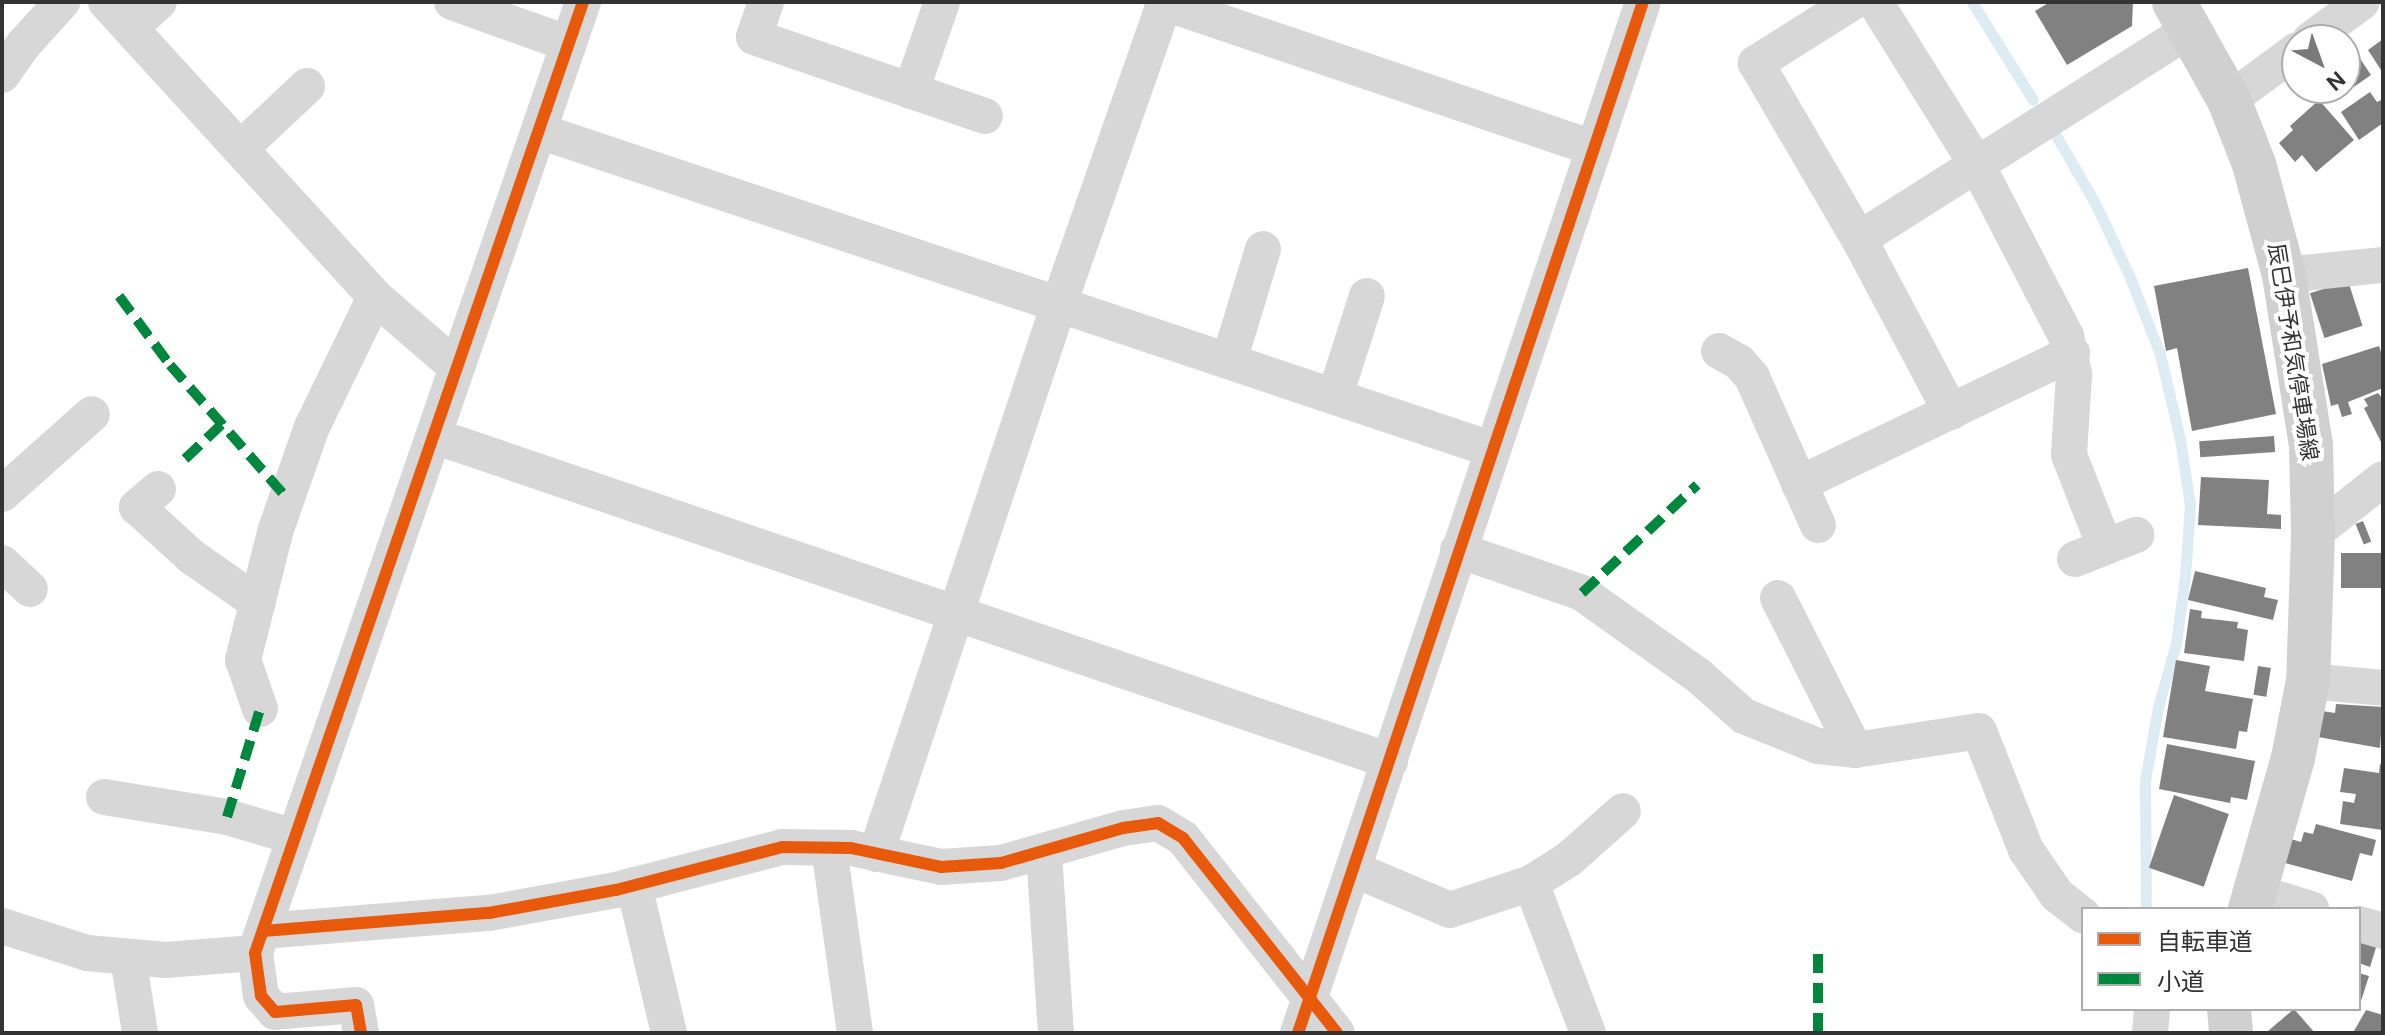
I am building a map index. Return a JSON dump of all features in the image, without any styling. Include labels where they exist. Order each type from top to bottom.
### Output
[{"type":"main road","name":"辰巳伊予和気停車場線","points":[[2182,16],[2229,100],[2254,164],[2284,275],[2311,445],[2313,534],[2308,681],[2293,758],[2252,900]]},
{"type":"main road","points":[[2229,1011],[2231,1033]]},
{"type":"street","points":[[2,75],[24,44],[62,2]]},
{"type":"street","points":[[106,2],[375,297],[456,367]]},
{"type":"street","points":[[130,28],[159,2]]},
{"type":"street","points":[[452,2],[569,44]]},
{"type":"street","points":[[361,1033],[356,1005],[275,1012],[261,996],[259,942],[583,2]]},
{"type":"street","points":[[766,2],[754,37],[985,116]]},
{"type":"street","points":[[911,91],[942,2]]},
{"type":"street","points":[[876,854],[1059,304],[1164,2],[1594,148]]},
{"type":"street","points":[[1303,1017],[1643,2]]},
{"type":"street","points":[[1853,2],[1756,63],[1859,239],[1951,412]]},
{"type":"street","points":[[1875,2],[1977,165],[2072,353],[2069,455],[2105,547]]},
{"type":"street","points":[[2332,24],[2362,2]]},
{"type":"street","points":[[2376,2],[2383,12]]},
{"type":"street","points":[[1859,239],[1977,165],[2182,16]]},
{"type":"street","points":[[2229,100],[2281,62]]},
{"type":"street","points":[[240,149],[307,86]]},
{"type":"street","points":[[539,131],[1491,449]]},
{"type":"street","points":[[1229,361],[1263,249]]},
{"type":"street","points":[[2284,275],[2383,265]]},
{"type":"street","points":[[1335,396],[1367,296]]},
{"type":"street","points":[[260,709],[243,660],[276,529],[312,427],[375,297]]},
{"type":"street","points":[[1719,351],[1739,362],[1752,377],[1818,525]]},
{"type":"street","points":[[1799,484],[2072,353]]},
{"type":"street","points":[[9,474],[92,414]]},
{"type":"street","points":[[434,436],[1390,761]]},
{"type":"street","points":[[2313,534],[2383,479]]},
{"type":"street","points":[[158,489],[137,507],[192,557],[258,603]]},
{"type":"street","points":[[1458,550],[1582,593],[1700,677],[1744,716],[1818,746],[1855,750],[1979,731],[2026,850],[2057,895],[2081,913]]},
{"type":"street","points":[[2,563],[30,589]]},
{"type":"street","points":[[1778,598],[1855,750]]},
{"type":"street","points":[[2308,681],[2383,688]]},
{"type":"street","points":[[104,797],[227,817],[295,837]]},
{"type":"street","points":[[1353,869],[1450,910],[1531,883],[1569,859],[1623,811]]},
{"type":"street","points":[[2,926],[87,953],[166,960],[259,942],[489,913],[634,885],[782,847],[851,848],[941,867],[1001,863],[1123,828],[1158,823],[1183,838],[1303,1017],[1337,1033]]},
{"type":"street","points":[[829,848],[855,1033]]},
{"type":"street","points":[[1044,853],[1056,1033]]},
{"type":"street","points":[[1531,883],[1588,1033]]},
{"type":"street","points":[[634,885],[669,1033]]},
{"type":"street","points":[[2252,900],[2298,907]]},
{"type":"street","points":[[2361,925],[2383,931]]},
{"type":"street","points":[[128,957],[140,1033]]},
{"type":"street","points":[[2150,1033],[2152,1011]]},
{"type":"building","points":[[2050,2],[2133,2],[2132,26],[2067,65],[2035,11]]},
{"type":"building","points":[[2383,39],[2383,69],[2381,70],[2368,50]]},
{"type":"building","points":[[2361,60],[2371,75],[2361,82]]},
{"type":"building","points":[[2370,92],[2377,102],[2383,99],[2383,123],[2359,140],[2341,112],[2353,104],[2361,104],[2361,98]]},
{"type":"building","points":[[2315,104],[2322,104],[2354,140],[2316,172],[2302,155],[2295,162],[2279,143],[2293,130],[2290,126]]},
{"type":"building","points":[[2248,268],[2276,414],[2192,431],[2177,348],[2166,351],[2154,286]]},
{"type":"building","points":[[2348,281],[2363,326],[2324,338],[2310,293]]},
{"type":"building","points":[[2379,346],[2383,359],[2383,388],[2348,402],[2352,414],[2342,417],[2338,404],[2331,406],[2322,364]]},
{"type":"building","points":[[2378,393],[2383,399],[2383,446],[2364,408],[2368,406],[2364,399]]},
{"type":"building","points":[[2274,436],[2275,452],[2200,457],[2199,441]]},
{"type":"building","points":[[2201,477],[2269,480],[2267,514],[2281,515],[2281,529],[2198,525]]},
{"type":"building","points":[[2363,521],[2371,541],[2364,544],[2356,524]]},
{"type":"building","points":[[2341,553],[2383,553],[2383,588],[2341,588]]},
{"type":"building","points":[[2195,571],[2266,588],[2264,597],[2278,600],[2273,620],[2188,600]]},
{"type":"building","points":[[2190,609],[2202,611],[2201,618],[2238,622],[2237,628],[2248,630],[2244,661],[2184,653]]},
{"type":"building","points":[[2176,660],[2210,666],[2205,691],[2253,699],[2247,732],[2239,731],[2236,749],[2163,737]]},
{"type":"building","points":[[2258,666],[2271,668],[2266,697],[2253,695]]},
{"type":"building","points":[[2336,704],[2383,707],[2380,748],[2318,737],[2322,711],[2335,713]]},
{"type":"building","points":[[2167,744],[2255,761],[2247,800],[2231,797],[2230,803],[2159,789]]},
{"type":"building","points":[[2380,764],[2383,765],[2383,830],[2340,824],[2343,801],[2354,803],[2356,794],[2340,792],[2344,768],[2379,773]]},
{"type":"building","points":[[2174,795],[2229,814],[2204,887],[2149,868]]},
{"type":"building","points":[[2316,824],[2376,840],[2372,856],[2360,853],[2352,881],[2285,863],[2291,839],[2301,842],[2304,832],[2313,834]]},
{"type":"building","points":[[2361,937],[2378,941],[2370,967],[2361,964]]},
{"type":"building","points":[[2361,974],[2369,976],[2361,1001]]},
{"type":"building","points":[[2366,1010],[2383,1015],[2383,1033],[2354,1031]]},
{"type":"building","points":[[2292,1011],[2296,1011],[2315,1033],[2269,1033]]},
{"type":"waterway","points":[[1972,2],[2033,100]]},
{"type":"waterway","points":[[2054,132],[2095,203],[2129,275],[2160,354],[2180,439],[2190,505],[2176,643],[2158,707],[2145,781],[2146,907]]},
{"type":"marked path","points":[[119,296],[170,365],[287,498]]},
{"type":"marked path","points":[[185,459],[222,424]]},
{"type":"marked path","points":[[1582,593],[1697,485]]},
{"type":"marked path","points":[[227,817],[260,709]]},
{"type":"marked path","points":[[1818,954],[1818,1033]]},
{"type":"cycle path","points":[[361,1033],[356,1005],[275,1012],[261,996],[255,953],[583,2]]},
{"type":"cycle path","points":[[1298,1033],[1643,2]]},
{"type":"cycle path","points":[[263,931],[489,913],[616,890],[782,847],[851,848],[941,867],[1001,863],[1123,828],[1158,823],[1183,838],[1337,1033]]}]
